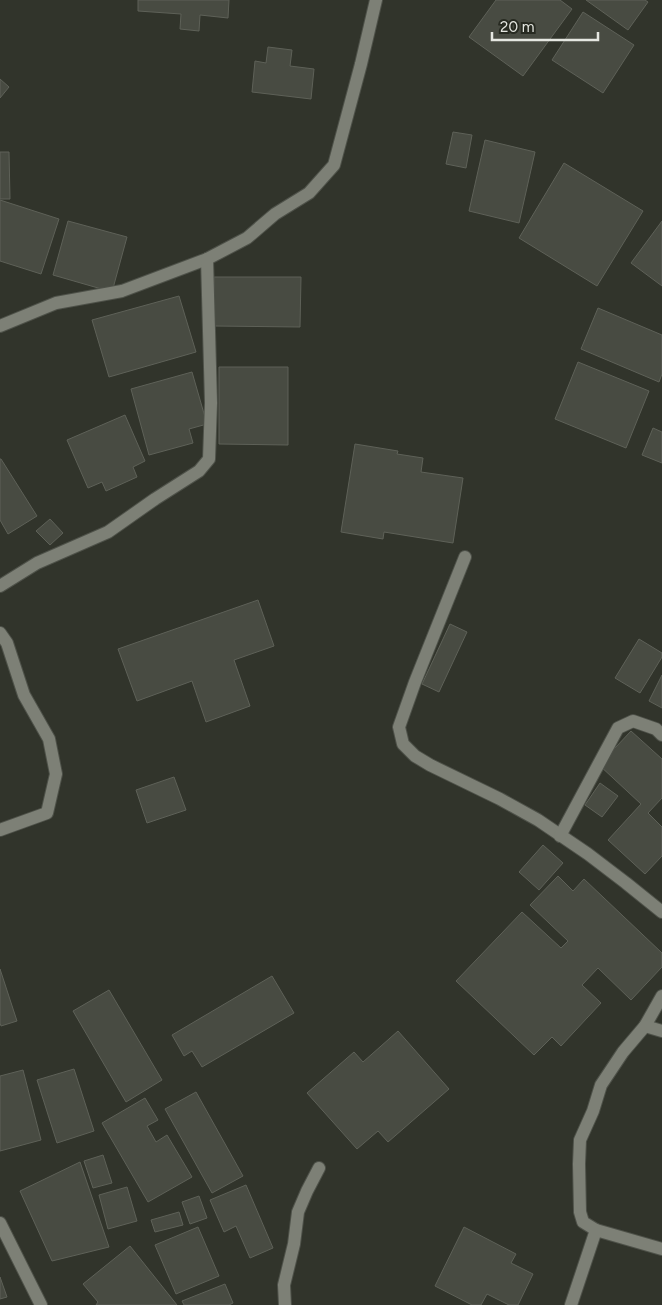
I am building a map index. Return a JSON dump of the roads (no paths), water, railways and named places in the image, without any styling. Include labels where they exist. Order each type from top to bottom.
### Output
[{"type":"street","points":[[0,326],[56,303],[122,291],[206,259],[247,238],[275,214],[309,193],[334,165],[362,64],[376,0]]},
{"type":"street","points":[[0,586],[37,563],[108,532],[155,499],[200,471],[209,459],[211,403],[206,259]]},
{"type":"street","points":[[465,557],[399,727],[402,744],[430,766],[538,820],[588,854],[662,912]]},
{"type":"street","points":[[0,633],[7,642],[24,695],[49,739],[56,774],[47,813],[0,830]]},
{"type":"street","points":[[560,836],[618,728],[633,720],[656,729],[662,735]]},
{"type":"street","points":[[662,996],[645,1026],[623,1052],[601,1085],[580,1140],[579,1164],[580,1212],[584,1222],[596,1230],[662,1249]]},
{"type":"street","points":[[645,1026],[662,1031]]},
{"type":"street","points":[[284,1305],[284,1285],[294,1244],[298,1212],[319,1168]]},
{"type":"street","points":[[0,1224],[41,1305]]},
{"type":"street","points":[[571,1305],[596,1230]]}]
